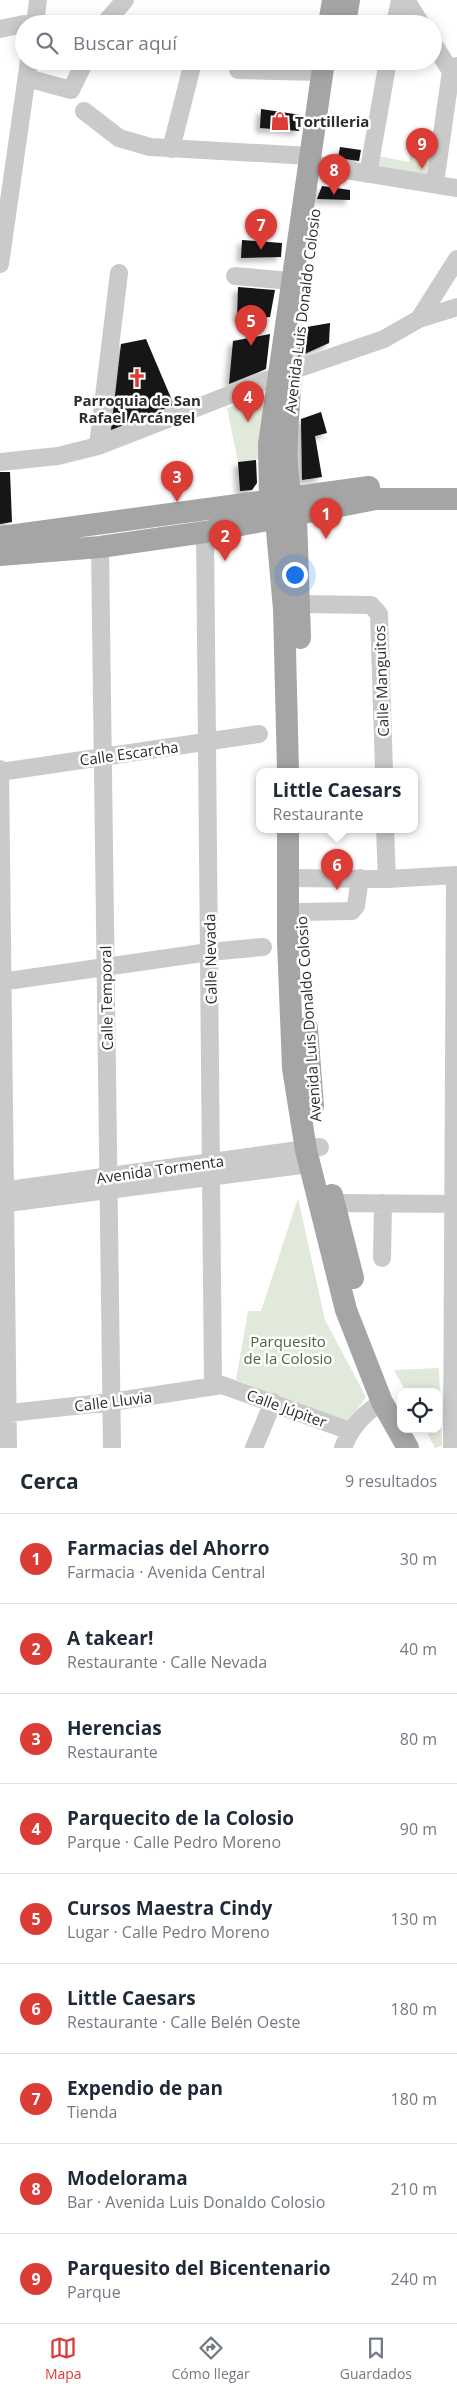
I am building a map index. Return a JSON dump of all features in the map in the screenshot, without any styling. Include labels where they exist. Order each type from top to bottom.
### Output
[{"type":"main road","points":[[330,15],[333,0]]},
{"type":"main road","points":[[346,15],[349,0]]},
{"type":"main road","name":"Avenida Luis Donaldo Colosio","points":[[301,768],[299,604],[283,508],[286,455],[284,375],[316,161],[327,70]]},
{"type":"main road","points":[[284,375],[291,281],[316,161]]},
{"type":"main road","points":[[0,555],[100,547],[205,532],[283,508],[385,485],[457,483]]},
{"type":"main road","points":[[0,537],[376,499],[457,500]]},
{"type":"main road","points":[[283,508],[288,768]]},
{"type":"main road","points":[[288,833],[294,877],[293,1068],[312,1153],[326,1204],[346,1310],[391,1403],[408,1448]]},
{"type":"main road","name":"Avenida Luis Donaldo Colosio","points":[[300,833],[294,877],[301,912],[308,1055],[316,1130],[312,1153]]},
{"type":"main road","points":[[416,1433],[425,1448]]},
{"type":"street","points":[[33,15],[38,0]]},
{"type":"street","points":[[110,15],[125,0]]},
{"type":"street","points":[[397,15],[400,0]]},
{"type":"street","points":[[406,0],[415,15]]},
{"type":"street","points":[[0,29],[15,26]]},
{"type":"street","points":[[435,183],[455,73],[442,56]]},
{"type":"street","points":[[0,264],[2,237],[28,70],[71,90],[81,70]]},
{"type":"street","points":[[171,148],[191,70]]},
{"type":"street","points":[[368,174],[386,70]]},
{"type":"street","points":[[84,111],[119,138],[150,148],[171,148],[316,161],[368,174],[435,183],[457,188]]},
{"type":"street","points":[[419,319],[457,259]]},
{"type":"street","points":[[98,446],[119,273]]},
{"type":"street","points":[[235,276],[291,281]]},
{"type":"street","points":[[0,462],[58,456],[98,446],[384,339],[419,319],[457,307]]},
{"type":"street","name":"Calle Nevada","points":[[205,532],[212,1169],[219,1386]]},
{"type":"street","name":"Calle Temporal","points":[[100,547],[112,1448]]},
{"type":"street","name":"Calle Manguitos","points":[[299,604],[371,606],[379,614],[384,768]]},
{"type":"street","name":"Calle Escarcha","points":[[0,771],[259,734]]},
{"type":"street","points":[[0,771],[4,1413],[8,1448]]},
{"type":"street","points":[[385,833],[387,878]]},
{"type":"street","points":[[294,877],[387,878],[456,875],[456,1204],[452,1448]]},
{"type":"street","points":[[301,912],[352,911],[356,906],[360,878]]},
{"type":"street","points":[[1,981],[209,952],[263,947]]},
{"type":"street","name":"Avenida Tormenta","points":[[3,1197],[212,1169],[312,1153]]},
{"type":"street","points":[[382,1258],[383,1203]]},
{"type":"street","points":[[326,1204],[456,1204]]},
{"type":"street","name":"Calle Júpiter","points":[[219,1386],[273,1402],[350,1431]]},
{"type":"street","name":"Calle Lluvia","points":[[4,1413],[111,1402],[219,1386]]},
{"type":"street","points":[[254,1448],[273,1402]]},
{"type":"street","points":[[343,1448],[350,1431],[367,1411],[391,1403]]},
{"type":"green space","points":[[411,150],[437,152],[434,180],[370,172],[373,155],[409,162]]},
{"type":"green space","points":[[266,394],[262,459],[238,462],[227,408]]},
{"type":"green space","name":"Parquesito de la Colosio","points":[[298,1198],[325,1320],[366,1397],[348,1423],[236,1380],[248,1311],[261,1311]]},
{"type":"green space","points":[[439,1368],[440,1388],[404,1388],[394,1370]]},
{"type":"green space","points":[[427,1433],[442,1433],[442,1446],[435,1448]]},
{"type":"building","name":"Tortilleria","points":[[261,109],[301,115],[299,131],[260,128]]},
{"type":"building","points":[[340,147],[361,150],[359,161],[338,158]]},
{"type":"building","points":[[322,186],[350,190],[350,200],[317,199]]},
{"type":"building","points":[[242,240],[282,243],[281,257],[241,258]]},
{"type":"building","points":[[238,287],[275,290],[270,317],[237,319]]},
{"type":"building","points":[[330,323],[329,343],[298,357],[301,328]]},
{"type":"building","points":[[270,334],[266,369],[229,384],[233,341]]},
{"type":"building","name":"Parroquia de San Rafael Arcángel","points":[[146,339],[174,405],[111,430],[121,344]]},
{"type":"building","points":[[321,412],[327,433],[315,436],[322,477],[302,480],[301,419]]},
{"type":"building","points":[[256,460],[257,483],[252,490],[240,491],[238,462]]},
{"type":"building","points":[[0,472],[10,472],[12,522],[0,524]]},
{"type":"place","name":"Tortilleria","points":[[280,121]]},
{"type":"place","name":"Parquesito del Bicentenario","points":[[422,169]]},
{"type":"place","name":"Modelorama","points":[[334,195]]},
{"type":"place","name":"Expendio de pan","points":[[261,250]]},
{"type":"place","name":"Cursos Maestra Cindy","points":[[251,346]]},
{"type":"place","name":"Parroquia de San Rafael Arcángel","points":[[137,378]]},
{"type":"place","name":"Parquecito de la Colosio","points":[[248,422]]},
{"type":"place","name":"Herencias","points":[[177,502]]},
{"type":"place","name":"Farmacias del Ahorro","points":[[326,539]]},
{"type":"place","name":"A takear!","points":[[225,561]]},
{"type":"place","name":"Little Caesars","points":[[337,890]]}]
